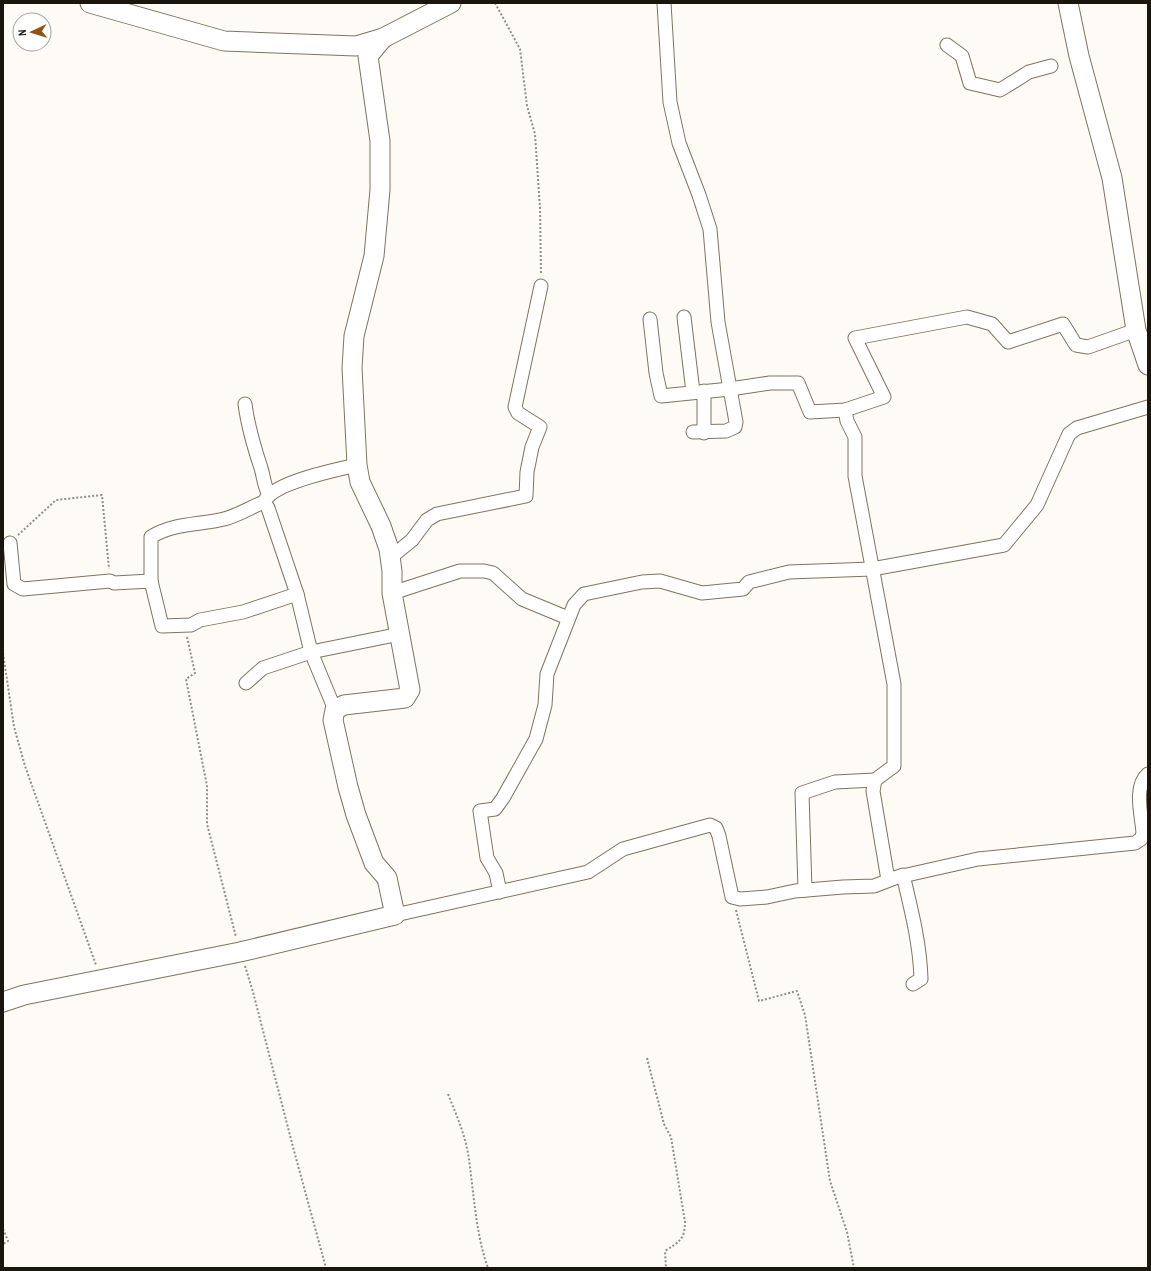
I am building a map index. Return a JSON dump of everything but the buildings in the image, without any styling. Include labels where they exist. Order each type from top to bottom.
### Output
[{"type":"street","points":[[90,3],[224,41],[356,46],[383,38],[451,3]]},
{"type":"street","points":[[664,3],[670,102],[679,143],[710,229],[718,322],[735,427],[726,431],[699,432],[698,392],[684,317]]},
{"type":"street","points":[[1068,3],[1079,56],[1112,178],[1136,330],[1148,365]]},
{"type":"street","points":[[335,710],[344,705],[405,698],[410,690],[392,593],[390,558],[381,526],[360,482],[356,465],[352,368],[354,336],[374,256],[380,190],[380,141],[368,56],[383,38]]},
{"type":"street","points":[[947,46],[962,56],[970,83],[1000,90],[1029,72],[1051,66]]},
{"type":"street","points":[[390,558],[412,540],[427,520],[437,514],[526,496],[527,472],[532,447],[540,427],[518,413],[515,407],[541,286]]},
{"type":"street","points":[[650,318],[656,373],[661,396],[730,389],[770,383],[798,383],[810,412],[845,410],[884,397],[855,338],[967,317],[992,324],[1008,342],[1064,324],[1076,345],[1088,347],[1136,330]]},
{"type":"street","points":[[245,404],[254,452],[261,469],[268,508],[297,594],[311,652],[335,710],[333,720],[348,787],[366,844],[374,863],[386,878],[395,915]]},
{"type":"street","points":[[500,892],[496,873],[487,858],[480,811],[495,808],[503,798],[536,739],[545,705],[547,674],[574,605],[584,594],[642,582],[660,581],[702,593],[743,589],[749,582],[789,572],[872,569],[1004,545],[1038,505],[1053,466],[1069,434],[1077,428],[1148,407]]},
{"type":"street","points":[[805,890],[802,793],[835,782],[875,780],[894,766],[894,684],[856,476],[856,437],[847,421],[845,410]]},
{"type":"street","points":[[297,594],[243,612],[200,620],[191,625],[162,626],[151,581],[151,537],[157,533],[192,524],[225,519],[267,498],[290,483],[328,471],[356,465]]},
{"type":"street","points":[[10,543],[14,584],[23,589],[110,580],[114,583],[151,581]]},
{"type":"street","points":[[392,593],[460,571],[484,571],[493,573],[522,599],[568,618]]},
{"type":"street","points":[[246,683],[263,668],[311,652],[400,634]]},
{"type":"street","points":[[875,780],[873,791],[889,879],[978,859],[1135,843],[1141,839],[1143,833],[1140,797],[1141,785],[1148,774]]},
{"type":"street","points":[[3,1002],[24,995],[240,952],[395,915],[588,872],[623,849],[710,825],[716,828],[719,836],[732,897],[740,899],[767,897],[805,890],[874,886],[903,875]]},
{"type":"street","points":[[903,875],[920,958],[920,978],[913,984]]},
{"type":"path","points":[[495,3],[520,49],[527,106],[535,134],[540,208],[541,286]]},
{"type":"path","points":[[10,543],[56,500],[102,496],[110,580]]},
{"type":"path","points":[[191,625],[186,633],[195,673],[186,679],[207,786],[207,824],[240,952],[254,992],[293,1147],[326,1268]]},
{"type":"path","points":[[3,653],[14,727],[25,766],[101,980]]},
{"type":"path","points":[[732,897],[759,1001],[797,991],[805,1015],[830,1182],[847,1232],[854,1268]]},
{"type":"path","points":[[647,1058],[664,1124],[671,1137],[685,1222],[685,1232],[680,1240],[665,1251],[666,1268]]},
{"type":"path","points":[[448,1094],[462,1129],[466,1144],[480,1238],[488,1268]]},
{"type":"path","points":[[3,1229],[8,1241],[3,1244]]}]
